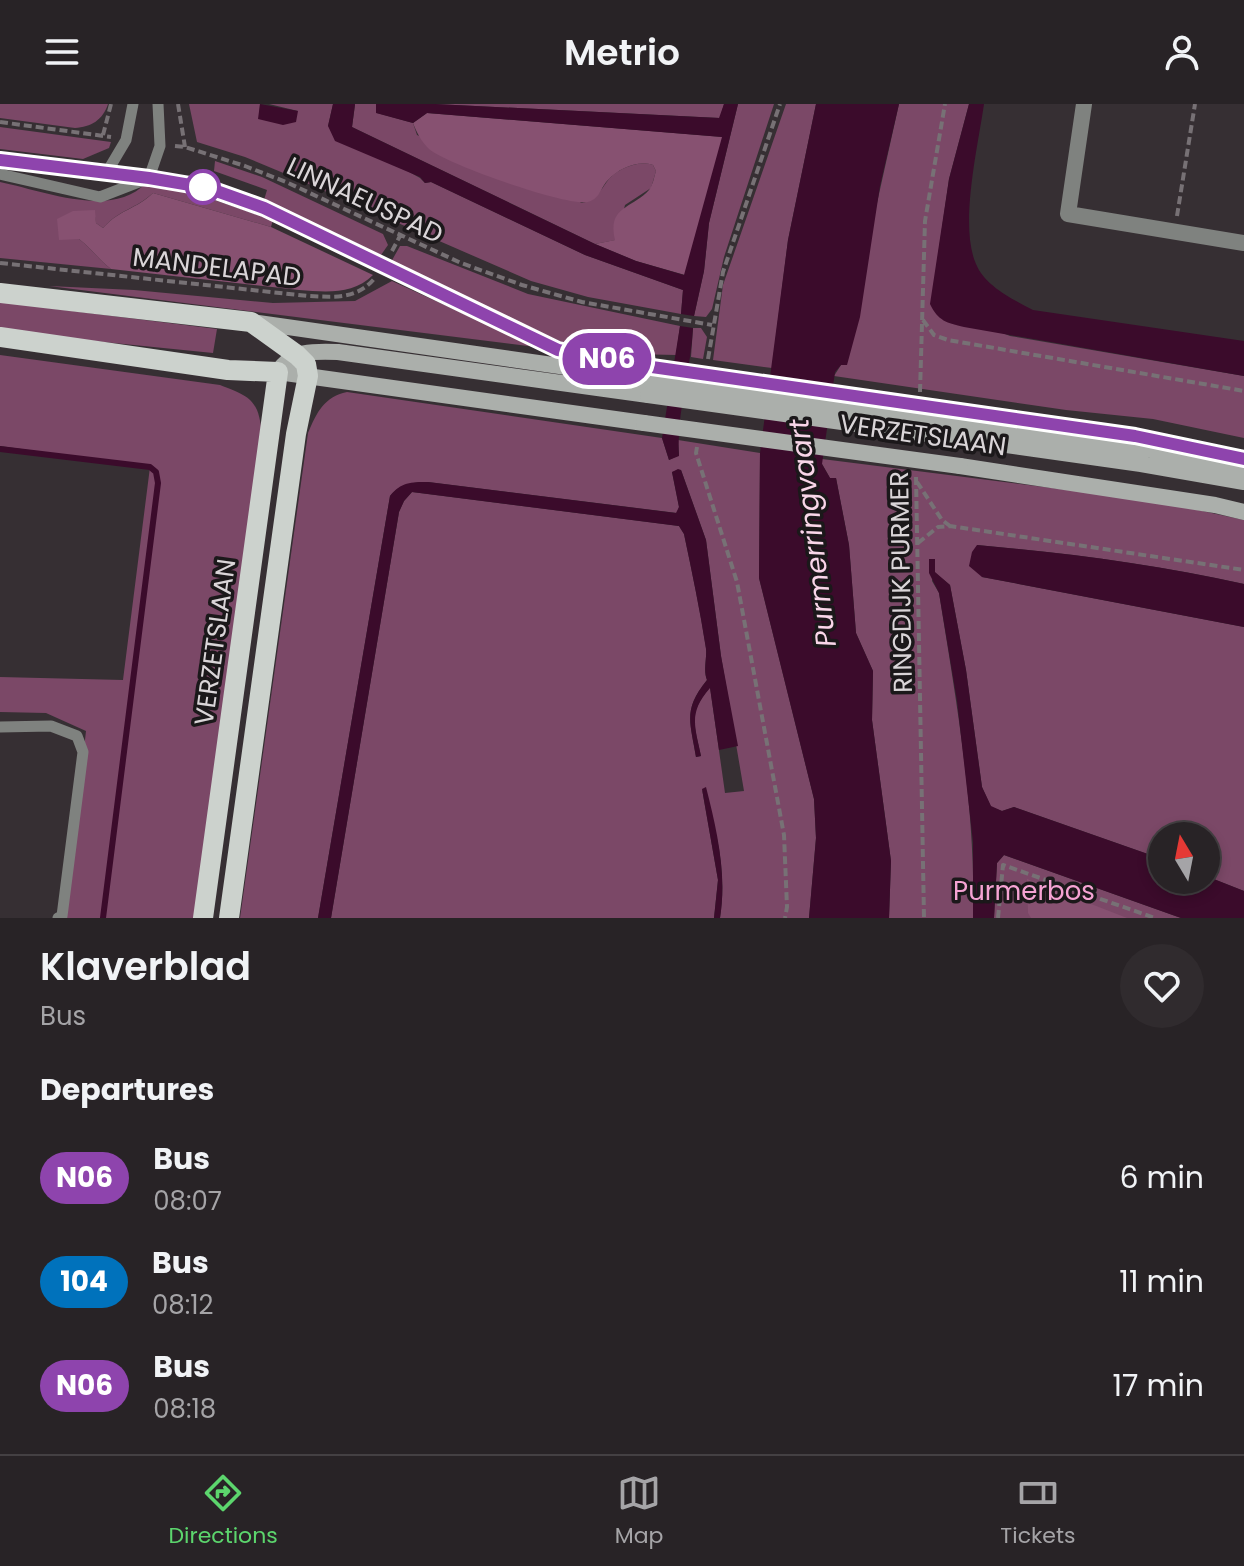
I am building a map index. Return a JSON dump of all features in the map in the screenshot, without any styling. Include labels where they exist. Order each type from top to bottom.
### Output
[{"type":"main road","name":"VERZETSLAAN","points":[[0,293],[251,322],[1149,449],[1244,469]]},
{"type":"main road","name":"VERZETSLAAN","points":[[229,918],[296,434],[308,376],[306,364],[297,355],[251,322]]},
{"type":"main road","name":"VERZETSLAAN","points":[[0,337],[960,466],[1244,512]]},
{"type":"main road","name":"VERZETSLAAN","points":[[297,355],[338,352],[650,380]]},
{"type":"main road","points":[[278,372],[289,357],[297,355]]},
{"type":"main road","name":"VERZETSLAAN","points":[[203,918],[278,372]]},
{"type":"main road","name":"VERZETSLAAN","points":[[966,425],[1141,464],[1244,482]]},
{"type":"street","points":[[1084,104],[1068,214],[1244,243]]},
{"type":"lane","points":[[107,172],[126,140],[133,104]]},
{"type":"lane","points":[[0,174],[100,197],[149,178],[160,146],[158,104]]},
{"type":"lane","points":[[0,160],[208,188],[264,208],[558,350],[650,380]]},
{"type":"lane","name":"VERZETSLAAN","points":[[650,380],[966,425],[1135,436],[1244,459]]},
{"type":"lane","points":[[0,727],[51,726],[77,736],[83,752],[62,916],[58,918]]},
{"type":"path","points":[[103,135],[111,104]]},
{"type":"path","points":[[178,104],[185,147]]},
{"type":"path","points":[[707,368],[723,272],[780,104]]},
{"type":"path","points":[[920,392],[925,221],[945,104]]},
{"type":"path","points":[[1175,231],[1195,104]]},
{"type":"path","points":[[0,122],[126,140]]},
{"type":"path","name":"LINNAEUSPAD","points":[[160,146],[185,147],[245,166],[461,263],[522,285],[582,302],[712,325]]},
{"type":"path","name":"MANDELAPAD","points":[[0,263],[308,296],[343,297],[363,291],[384,266],[400,236]]},
{"type":"path","points":[[923,319],[934,335],[948,340],[1244,391]]},
{"type":"path","points":[[698,438],[696,453],[737,582],[784,835],[785,918]]},
{"type":"path","name":"RINGDIJK PURMER","points":[[916,466],[924,918]]},
{"type":"path","points":[[916,480],[942,520],[950,526]]},
{"type":"path","points":[[916,545],[938,527],[950,526],[1244,570]]},
{"type":"path","points":[[998,918],[1003,865],[1155,918]]},
{"type":"green space","points":[[0,104],[108,104],[96,122],[75,128],[0,118]]},
{"type":"green space","points":[[189,104],[260,104],[259,119],[298,111],[269,104],[333,104],[328,126],[425,183],[431,182],[585,255],[683,290],[681,314],[588,297],[531,281],[245,157],[197,142]]},
{"type":"green space","points":[[353,104],[376,104],[377,113],[413,123],[417,135],[582,203],[594,198],[610,178],[627,167],[647,164],[653,165],[656,171],[651,188],[625,205],[616,240],[595,244],[352,127]]},
{"type":"green space","points":[[435,104],[724,104],[720,118]]},
{"type":"green space","points":[[738,104],[774,104],[724,257],[712,309],[706,317],[694,316],[704,271],[709,223]]},
{"type":"green space","points":[[786,104],[816,104],[788,240],[772,368],[713,360],[723,285]]},
{"type":"green space","points":[[899,104],[969,104],[949,179],[931,304],[1010,336],[1244,376],[1244,438],[1153,419],[1066,410],[834,376],[841,365]]},
{"type":"green space","points":[[0,127],[111,142],[109,148],[83,159],[0,149]]},
{"type":"green space","points":[[215,161],[262,177],[383,234],[388,245],[381,255],[264,200],[267,190],[214,171]]},
{"type":"green space","points":[[0,182],[57,196],[96,201],[132,194],[146,183],[191,192],[273,220],[271,227],[153,193],[103,228],[96,223],[94,210],[79,239],[111,269],[0,258]]},
{"type":"green space","points":[[400,246],[407,246],[528,294],[680,326],[676,355],[631,354],[566,344],[391,262]]},
{"type":"green space","points":[[392,281],[536,347],[49,286],[134,290],[273,303],[355,301]]},
{"type":"green space","points":[[0,302],[217,329],[213,353],[0,328]]},
{"type":"green space","points":[[693,328],[701,328],[707,337],[703,359],[691,357]]},
{"type":"green space","points":[[0,355],[220,385],[247,397],[259,415],[262,436],[194,918],[65,918],[86,731],[46,713],[0,712],[0,677],[123,680],[150,467],[0,446]]},
{"type":"green space","points":[[347,392],[662,438],[669,460],[679,455],[678,440],[760,453],[759,578],[814,799],[816,838],[809,918],[720,918],[720,852],[702,789],[718,880],[714,918],[331,918],[399,512],[412,492],[679,526],[684,534],[706,648],[707,680],[694,700],[690,716],[696,757],[701,756],[695,727],[696,712],[710,687],[725,793],[744,791],[721,656],[706,540],[681,470],[672,472],[679,507],[677,513],[428,482],[407,484],[390,496],[318,918],[240,918],[308,433],[322,406]]},
{"type":"green space","points":[[822,459],[1156,501],[1244,520],[1244,584],[1111,560],[977,545],[982,577],[1244,627],[1244,891],[1220,882],[1220,822],[1148,822],[1148,854],[1014,807],[1002,811],[991,807],[982,787],[966,670],[950,585],[934,572],[932,581],[939,593],[964,755],[971,836],[973,918],[889,918],[891,861],[872,720],[873,671],[856,633],[849,545],[836,478],[830,478]]},
{"type":"green space","name":"Purmerbos","points":[[1004,855],[1181,918],[994,918],[997,863]]},
{"type":"shaded area","points":[[427,113],[723,137],[685,275],[636,261],[595,244],[615,240],[613,229],[618,214],[649,190],[656,171],[653,165],[635,164],[623,169],[612,176],[595,198],[588,202],[557,198],[482,174],[429,149],[413,123]]},
{"type":"shaded area","points":[[153,193],[271,227],[373,275],[348,289],[299,290],[111,269],[79,239],[59,240],[57,219],[73,211],[95,210],[96,223],[103,228]]},
{"type":"shaded area","points":[[1027,879],[1127,918],[1031,918],[1028,913]]},
{"type":"water","points":[[260,104],[298,111],[296,122],[283,125],[258,119]]},
{"type":"water","points":[[333,104],[355,104],[352,127],[358,130],[595,244],[636,261],[684,275],[722,137],[427,113],[413,123],[376,113],[376,104],[435,104],[719,118],[724,104],[738,104],[709,223],[704,271],[694,316],[681,314],[683,290],[585,255],[431,182],[425,183],[420,177],[335,141],[328,126]]},
{"type":"water","name":"Purmerringvaart","points":[[816,104],[899,104],[880,186],[860,317],[847,365],[841,365],[835,372],[822,464],[830,478],[836,478],[849,545],[856,633],[873,671],[872,720],[891,861],[889,918],[809,918],[816,838],[814,799],[759,578],[760,453],[788,240]]},
{"type":"water","points":[[969,104],[984,104],[971,186],[969,229],[976,264],[986,279],[1033,310],[1244,341],[1244,376],[964,327],[940,318],[930,304],[949,179]]},
{"type":"water","points":[[680,326],[693,328],[692,344],[680,424],[679,456],[669,460],[662,438]]},
{"type":"water","points":[[681,470],[706,540],[721,656],[738,746],[719,750],[710,688],[696,713],[695,728],[701,756],[696,757],[690,716],[694,700],[707,680],[706,649],[684,534],[679,526],[412,492],[399,512],[331,918],[318,918],[390,496],[407,484],[428,482],[676,513],[679,507],[672,472]]},
{"type":"water","points":[[977,545],[1111,560],[1244,584],[1244,627],[982,577],[969,566]]},
{"type":"water","points":[[929,559],[935,559],[935,572],[950,585],[966,670],[982,787],[991,806],[1002,811],[1014,807],[1148,854],[1148,894],[1220,894],[1220,882],[1244,891],[1244,918],[1181,918],[1004,855],[997,863],[994,918],[973,918],[973,842],[957,701],[939,593],[929,573]]},
{"type":"water","points":[[706,787],[722,869],[720,918],[714,918],[718,880],[702,789]]},
{"type":"waterway","points":[[0,449],[150,467],[156,472],[158,483],[103,918]]},
{"type":"bus line","name":"N06","points":[[0,160],[208,188],[264,208],[558,350],[652,367],[1135,436],[1244,459]]}]
